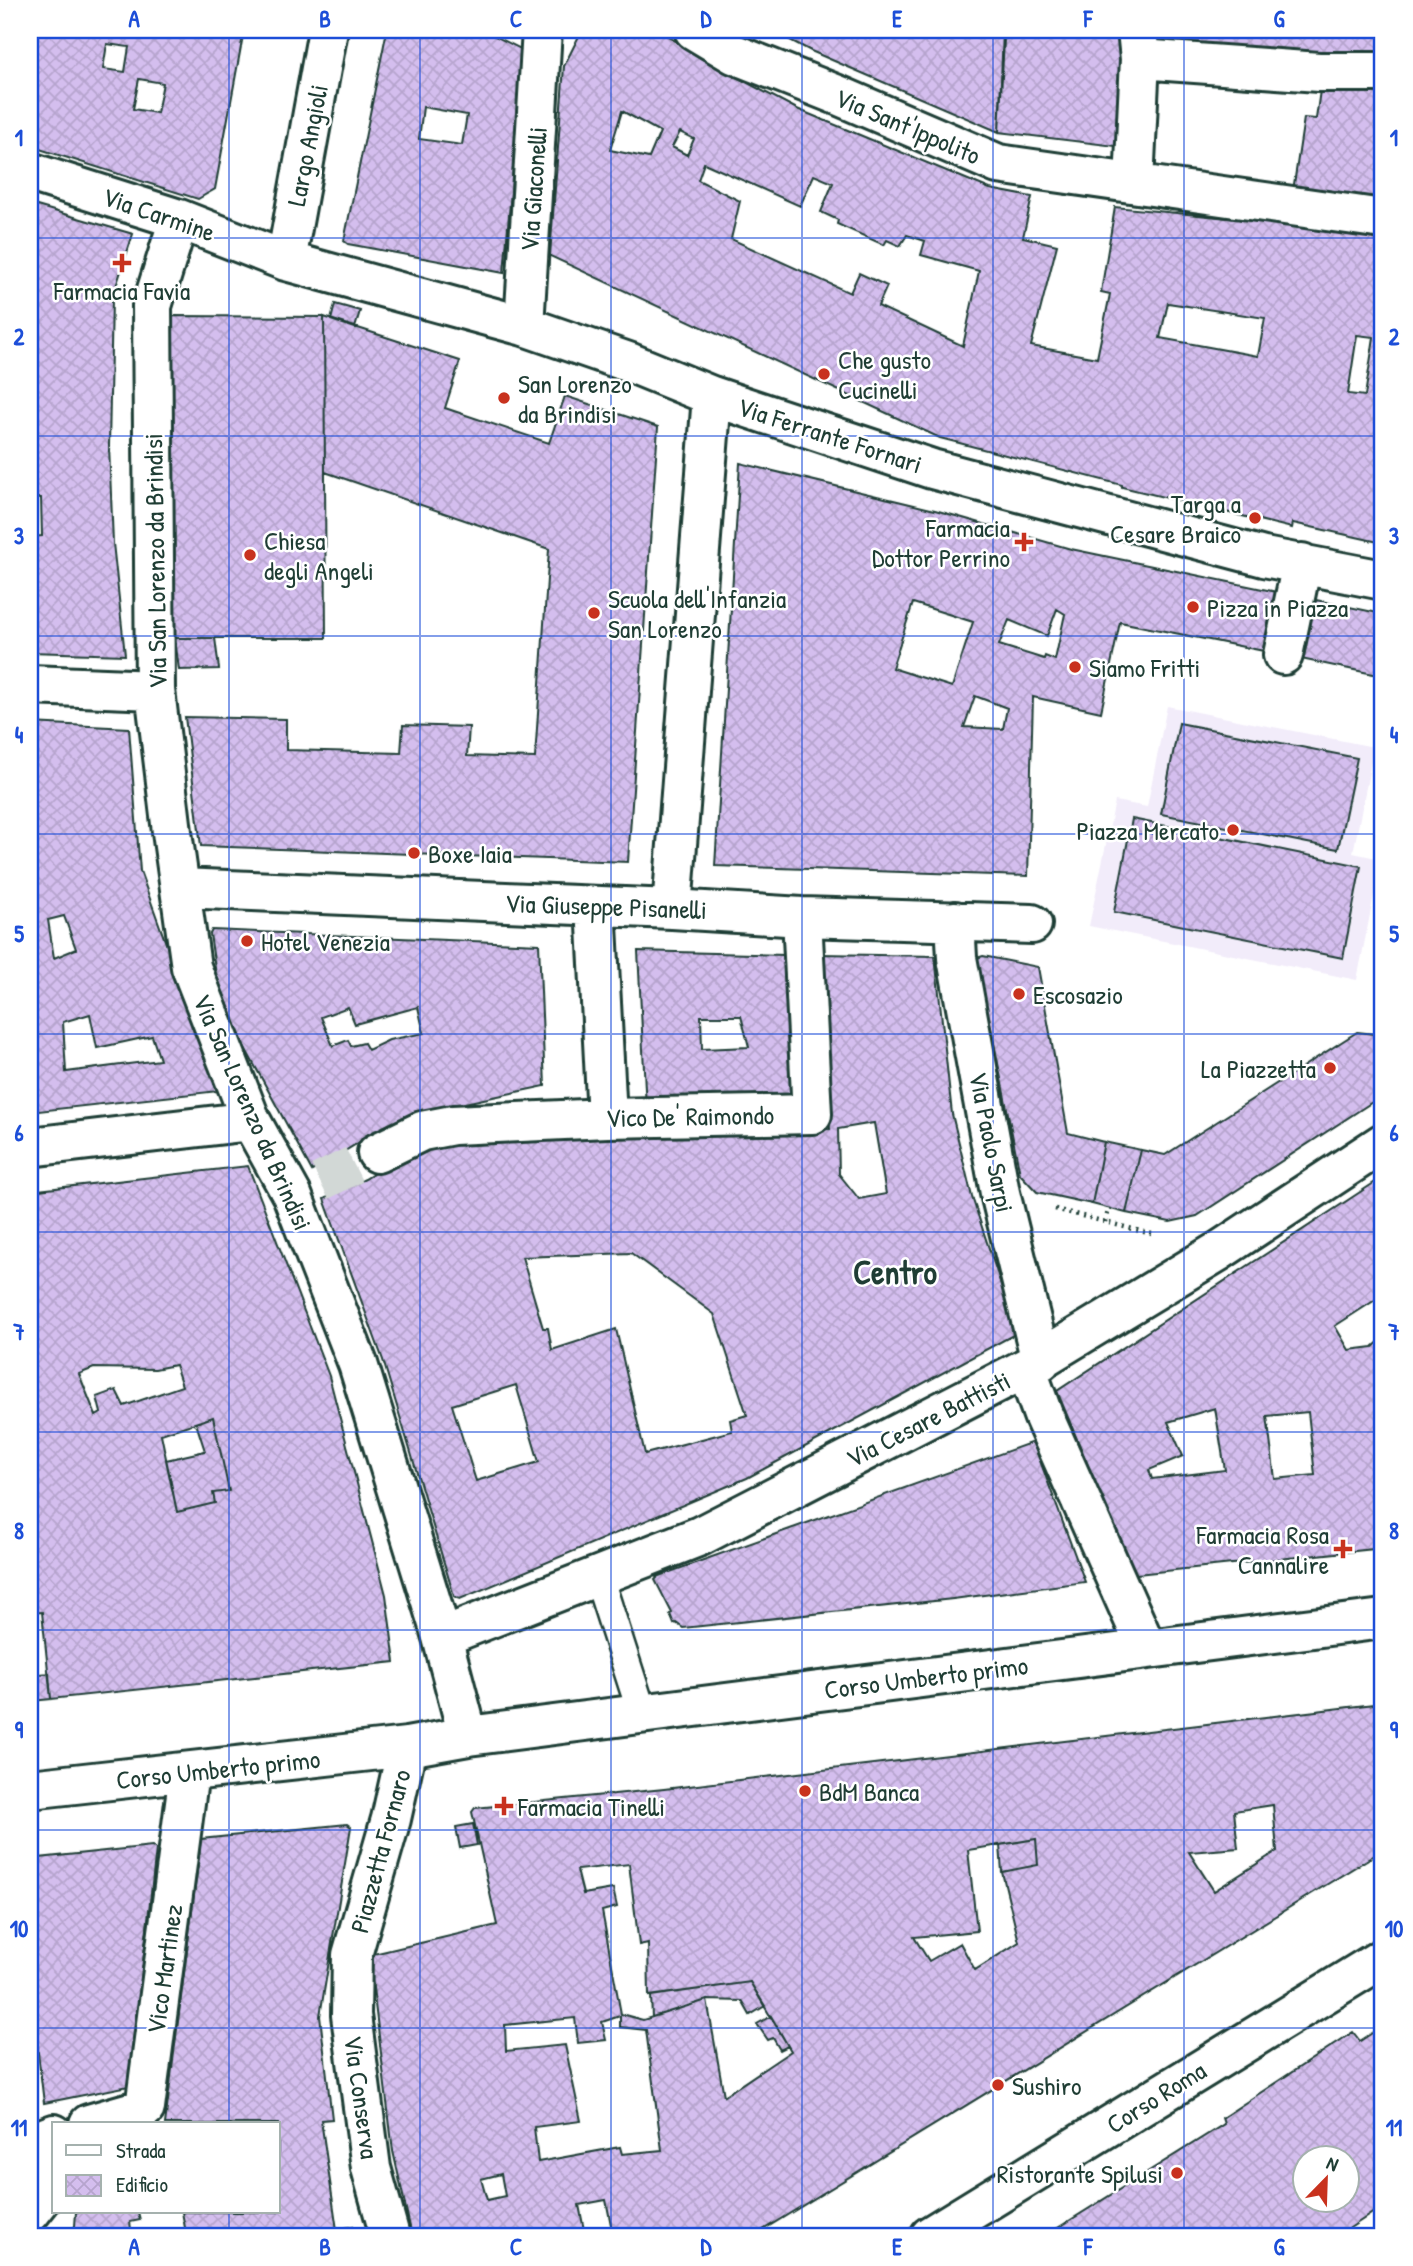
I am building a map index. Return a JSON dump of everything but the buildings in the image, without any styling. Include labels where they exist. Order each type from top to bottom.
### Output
[{"type":"street","name":"Largo Angioli","points":[[286,261],[328,30]]},
{"type":"street","name":"Via Sant'Ippolito","points":[[694,30],[734,54],[998,164],[1383,219]]},
{"type":"street","name":"Via Giaconelli","points":[[524,326],[542,41]]},
{"type":"street","points":[[1134,183],[1139,44],[1319,72],[1383,72]]},
{"type":"street","name":"Via Carmine","points":[[30,172],[179,219],[286,261]]},
{"type":"street","name":"Via San Lorenzo da Brindisi","points":[[179,219],[152,306],[155,690],[191,967],[251,1122],[306,1189],[442,1637],[468,1736]]},
{"type":"street","name":"Via Ferrante Fornari","points":[[286,261],[524,326],[631,363],[712,396],[932,469],[1238,550],[1383,580]]},
{"type":"street","points":[[673,909],[712,396]]},
{"type":"street","points":[[1283,655],[1302,563]]},
{"type":"street","points":[[30,685],[155,690]]},
{"type":"street","name":"Via Giuseppe Pisanelli","points":[[180,888],[802,917],[1032,924]]},
{"type":"street","points":[[596,906],[607,1118]]},
{"type":"street","name":"Vico De' Raimondo","points":[[377,1153],[422,1131],[453,1125],[607,1118],[812,1114],[802,917]]},
{"type":"street","name":"Via Paolo Sarpi","points":[[956,921],[957,958],[1043,1415],[1147,1648]]},
{"type":"street","points":[[30,1147],[251,1122]]},
{"type":"street","name":"Via Cesare Battisti","points":[[442,1637],[700,1536],[1034,1365],[1219,1251],[1383,1143]]},
{"type":"street","name":"Corso Umberto primo","points":[[30,1789],[407,1747],[468,1736],[642,1713],[1383,1619]]},
{"type":"street","name":"Piazzetta Fornaro","points":[[352,1955],[391,1819],[407,1747]]},
{"type":"street","name":"Vico Martinez","points":[[96,2122],[145,2108],[189,1772]]},
{"type":"street","name":"Via Conserva","points":[[352,1955],[351,2015],[371,2168],[390,2236]]},
{"type":"street","name":"Corso Roma","points":[[930,2236],[1383,1958]]},
{"type":"street","points":[[52,2135],[46,2137],[52,2177]]},
{"type":"street","points":[[30,2213],[52,2185]]},
{"type":"lane","points":[[598,1576],[642,1713]]},
{"type":"path","points":[[1046,1206],[1158,1235]]},
{"type":"path","points":[[1105,1222],[1108,1211]]},
{"type":"shaded area","name":"Piazza Mercato","points":[[1167,706],[1374,747],[1353,853],[1381,859],[1357,980],[1089,926],[1115,801],[1147,807]]},
{"type":"tunnel","points":[[320,1182],[377,1153]]},
{"type":"place","name":"Farmacia Favia","points":[[122,263]]},
{"type":"place","name":"Che gusto Cucinelli","points":[[824,374]]},
{"type":"place","name":"San Lorenzo da Brindisi","points":[[504,398]]},
{"type":"place","name":"Targa a Cesare Braico","points":[[1255,518]]},
{"type":"place","name":"Farmacia Dottor Perrino","points":[[1024,542]]},
{"type":"place","name":"Chiesa degli Angeli","points":[[250,555]]},
{"type":"place","name":"Pizza in Piazza","points":[[1193,607]]},
{"type":"place","name":"Scuola dell'Infanzia San Lorenzo","points":[[594,613]]},
{"type":"place","name":"Siamo Fritti","points":[[1075,667]]},
{"type":"place","name":"Piazza Mercato","points":[[1233,830]]},
{"type":"place","name":"Boxe Iaia","points":[[414,853]]},
{"type":"place","name":"Hotel Venezia","points":[[247,941]]},
{"type":"place","name":"Escosazio","points":[[1019,994]]},
{"type":"place","name":"La Piazzetta","points":[[1330,1068]]},
{"type":"place","name":"Farmacia Rosa Cannalire","points":[[1343,1549]]},
{"type":"place","name":"BdM Banca","points":[[805,1791]]},
{"type":"place","name":"Farmacia Tinelli","points":[[504,1806]]},
{"type":"place","name":"Sushiro","points":[[998,2085]]},
{"type":"place","name":"Ristorante Spilusi","points":[[1177,2173]]},
{"type":"district","name":"Centro","points":[[895,1272]]}]
